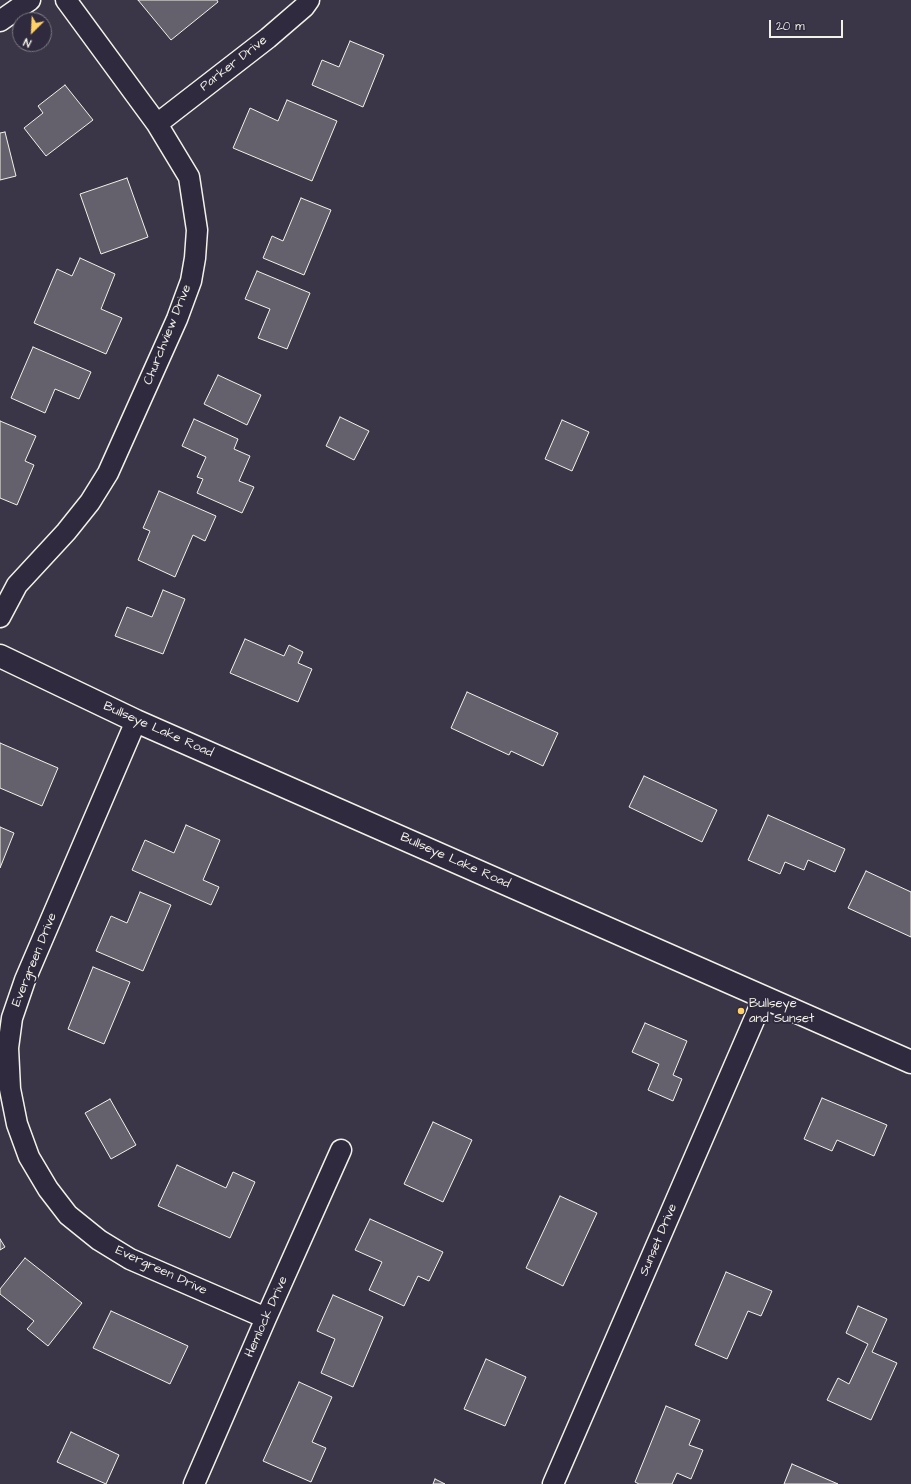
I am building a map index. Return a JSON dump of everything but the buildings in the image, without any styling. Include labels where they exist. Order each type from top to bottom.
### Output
[{"type":"street","points":[[0,21],[30,0]]},
{"type":"street","name":"Churchview Drive","points":[[0,617],[17,585],[71,526],[90,502],[108,473],[177,319],[191,282],[195,258],[197,230],[189,177],[156,124],[66,0]]},
{"type":"street","name":"Parker Drive","points":[[156,124],[268,38],[304,7],[309,0]]},
{"type":"street","name":"Bullseye Lake Road","points":[[0,656],[136,721],[911,1062]]},
{"type":"street","name":"Evergreen Drive","points":[[136,721],[25,980],[12,1018],[8,1048],[10,1089],[17,1124],[29,1157],[48,1189],[68,1215],[99,1240],[130,1259],[266,1318]]},
{"type":"street","name":"Sunset Drive","points":[[553,1484],[764,997]]},
{"type":"street","name":"Hemlock Drive","points":[[194,1484],[341,1150]]},
{"type":"place","name":"Bullseye and Sunset","points":[[741,1011]]}]
